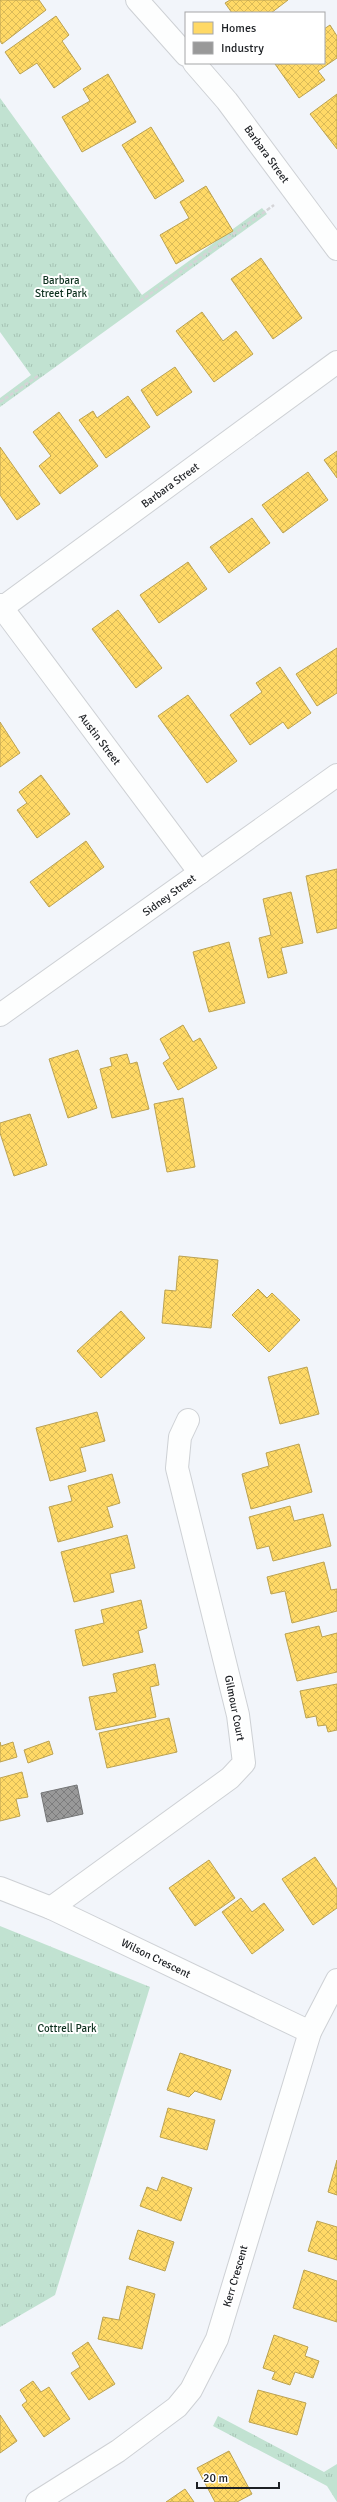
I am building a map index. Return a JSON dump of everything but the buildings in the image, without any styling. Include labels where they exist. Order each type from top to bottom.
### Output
[{"type":"street","points":[[137,0],[185,53]]},
{"type":"street","name":"Barbara Street","points":[[195,64],[227,100],[337,249]]},
{"type":"street","name":"Barbara Street","points":[[1,606],[337,362]]},
{"type":"street","name":"Austin Street","points":[[1,606],[200,873]]},
{"type":"street","name":"Sidney Street","points":[[0,1015],[337,774]]},
{"type":"street","name":"Gilmour Court","points":[[51,1908],[224,1782],[244,1764],[238,1715],[177,1468],[180,1436],[188,1420]]},
{"type":"street","name":"Wilson Crescent","points":[[0,1888],[51,1908],[310,2032]]},
{"type":"street","name":"Kerr Crescent","points":[[37,2502],[118,2451],[177,2407],[191,2390],[217,2339],[310,2032],[337,1980]]},
{"type":"path","points":[[140,301],[294,190]]},
{"type":"path","points":[[0,402],[38,376]]},
{"type":"green space","name":"Barbara Street Park","points":[[0,98],[142,295],[262,208],[267,214],[0,407],[0,398],[31,375],[0,332]]},
{"type":"green space","name":"Cottrell Park","points":[[0,1926],[150,1987],[55,2295],[0,2327]]},
{"type":"green space","points":[[218,2416],[324,2472],[337,2464],[337,2502],[327,2486],[213,2426]]}]
